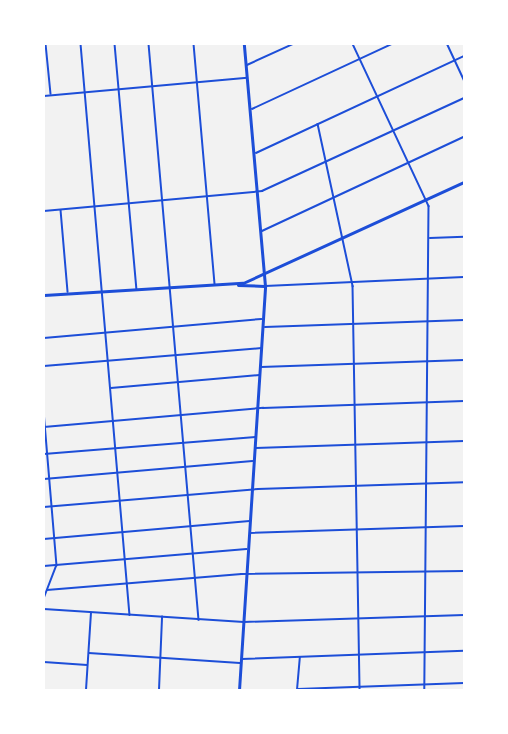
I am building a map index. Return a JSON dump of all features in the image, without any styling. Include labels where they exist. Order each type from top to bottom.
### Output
[{"type":"main road","points":[[239,690],[265,286],[259,192],[244,44]]},
{"type":"main road","points":[[236,285],[265,274],[465,182]]},
{"type":"main road","points":[[44,295],[236,285],[265,286]]},
{"type":"street","points":[[46,44],[51,95]]},
{"type":"street","points":[[81,44],[130,615]]},
{"type":"street","points":[[115,44],[137,290]]},
{"type":"street","points":[[149,44],[199,620]]},
{"type":"street","points":[[194,44],[215,286]]},
{"type":"street","points":[[246,65],[293,44]]},
{"type":"street","points":[[353,44],[427,200],[429,279],[425,690]]},
{"type":"street","points":[[251,110],[392,44]]},
{"type":"street","points":[[447,44],[465,80]]},
{"type":"street","points":[[255,153],[465,56]]},
{"type":"street","points":[[44,96],[247,78]]},
{"type":"street","points":[[44,211],[259,192],[465,98]]},
{"type":"street","points":[[318,124],[346,237],[353,282],[360,690]]},
{"type":"street","points":[[262,231],[465,137]]},
{"type":"street","points":[[61,209],[68,294]]},
{"type":"street","points":[[429,238],[465,237]]},
{"type":"street","points":[[265,286],[465,278]]},
{"type":"street","points":[[44,338],[263,319]]},
{"type":"street","points":[[262,327],[465,320]]},
{"type":"street","points":[[44,366],[261,348]]},
{"type":"street","points":[[260,367],[465,360]]},
{"type":"street","points":[[110,388],[259,375]]},
{"type":"street","points":[[44,427],[257,408],[465,401]]},
{"type":"street","points":[[44,411],[57,565],[44,599]]},
{"type":"street","points":[[44,454],[255,437]]},
{"type":"street","points":[[255,448],[465,441]]},
{"type":"street","points":[[44,479],[254,461]]},
{"type":"street","points":[[44,507],[252,489],[465,482]]},
{"type":"street","points":[[44,539],[250,521]]},
{"type":"street","points":[[249,533],[465,526]]},
{"type":"street","points":[[44,566],[248,549]]},
{"type":"street","points":[[47,590],[195,578],[465,571]]},
{"type":"street","points":[[44,609],[244,622],[465,615]]},
{"type":"street","points":[[86,690],[91,613]]},
{"type":"street","points":[[159,690],[162,617]]},
{"type":"street","points":[[88,653],[241,661],[465,651]]},
{"type":"street","points":[[300,657],[298,689],[465,683]]},
{"type":"street","points":[[44,662],[88,665]]}]
